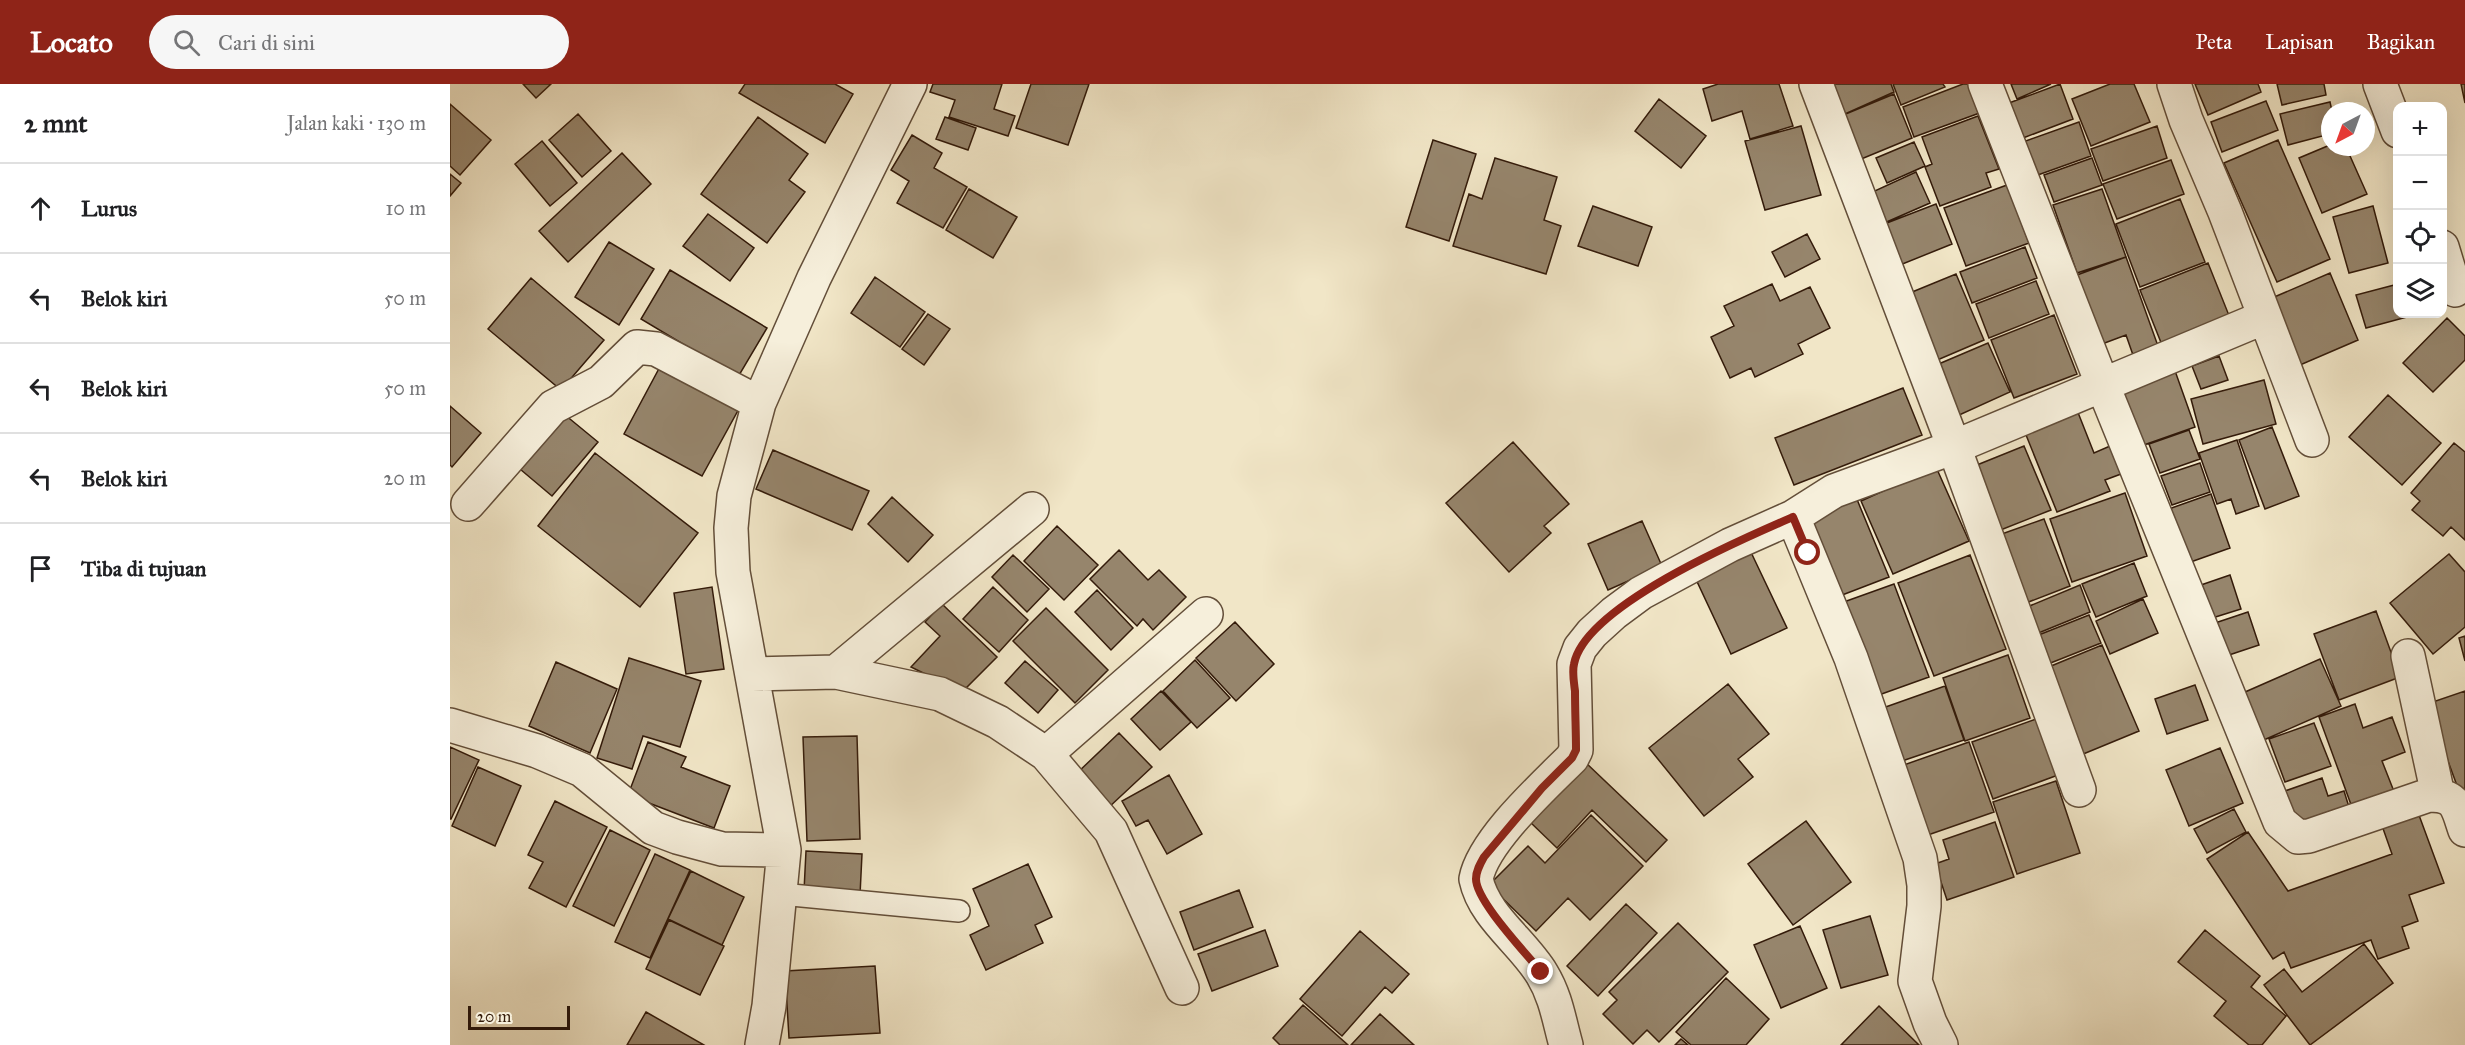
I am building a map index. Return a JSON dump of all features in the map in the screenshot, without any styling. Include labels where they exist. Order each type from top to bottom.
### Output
[{"type":"street","points":[[762,1045],[769,1006],[784,850],[733,572],[731,528],[734,496],[759,403],[814,278],[910,84]]},
{"type":"street","points":[[1816,84],[1954,447],[2079,790]]},
{"type":"street","points":[[1985,84],[2103,386],[2280,822],[2298,837],[2310,836],[2429,795],[2438,795],[2449,797],[2456,804],[2465,830]]},
{"type":"street","points":[[2174,84],[2186,120],[2225,212],[2312,440]]},
{"type":"street","points":[[2380,84],[2393,121]]},
{"type":"street","points":[[2447,264],[2455,290]]},
{"type":"street","points":[[1566,1045],[1558,1007],[1550,988],[1541,972],[1486,903],[1476,879],[1478,867],[1499,837],[1572,758],[1576,750],[1574,664],[1580,648],[1592,633],[1641,593],[1730,545],[1793,517],[1834,491],[1954,447],[2265,317]]},
{"type":"street","points":[[468,504],[553,407],[601,382],[637,347],[656,349],[759,403]]},
{"type":"street","points":[[836,672],[1032,509]]},
{"type":"street","points":[[1793,517],[1851,658],[1920,858],[1924,906],[1915,981],[1930,1023],[1941,1045]]},
{"type":"street","points":[[1046,754],[1206,614]]},
{"type":"street","points":[[2408,656],[2438,795]]},
{"type":"street","points":[[752,674],[836,672],[940,694],[998,722],[1046,754],[1111,831],[1182,988]]},
{"type":"street","points":[[450,725],[537,751],[582,770],[601,783],[614,797],[653,828],[669,834],[722,849],[784,850]]},
{"type":"lane","points":[[781,894],[959,911]]},
{"type":"building","points":[[523,84],[551,84],[536,98]]},
{"type":"building","points":[[745,84],[835,84],[853,94],[825,143],[739,93]]},
{"type":"building","points":[[933,84],[1002,84],[994,109],[1015,116],[1008,136],[949,117],[955,100],[930,92]]},
{"type":"building","points":[[1031,84],[1089,84],[1068,145],[1016,128]]},
{"type":"building","points":[[1718,84],[1779,84],[1793,126],[1750,139],[1742,111],[1712,121],[1703,89]]},
{"type":"building","points":[[1821,84],[1891,84],[1894,92],[1836,118]]},
{"type":"building","points":[[1893,84],[1943,84],[1945,87],[1901,105]]},
{"type":"building","points":[[1963,84],[1974,84],[1985,111],[1914,137],[1903,107]]},
{"type":"building","points":[[2011,84],[2051,84],[2017,99]]},
{"type":"building","points":[[2060,84],[2073,119],[2023,138],[2009,103]]},
{"type":"building","points":[[2110,84],[2134,84],[2150,122],[2091,146],[2072,99]]},
{"type":"building","points":[[2195,84],[2258,84],[2261,92],[2208,115]]},
{"type":"building","points":[[2277,84],[2324,84],[2326,95],[2282,105]]},
{"type":"building","points":[[2461,84],[2465,84],[2465,103]]},
{"type":"building","points":[[1894,94],[1912,138],[1854,162],[1836,118]]},
{"type":"building","points":[[1659,99],[1706,136],[1681,168],[1635,131]]},
{"type":"building","points":[[2266,101],[2278,130],[2222,152],[2211,122]]},
{"type":"building","points":[[450,104],[491,140],[460,175],[450,166]]},
{"type":"building","points":[[2321,104],[2321,136],[2288,145],[2280,114]]},
{"type":"building","points":[[578,114],[611,151],[582,177],[549,140]]},
{"type":"building","points":[[1978,116],[1999,169],[1986,173],[1991,187],[1940,206],[1925,167],[1932,164],[1922,137]]},
{"type":"building","points":[[758,117],[808,154],[789,180],[805,192],[767,243],[701,194]]},
{"type":"building","points":[[945,117],[976,128],[968,150],[936,139]]},
{"type":"building","points":[[2079,122],[2091,156],[2035,176],[2023,142]]},
{"type":"building","points":[[1801,126],[1821,195],[1765,210],[1745,141]]},
{"type":"building","points":[[2157,126],[2167,158],[2103,181],[2091,149]]},
{"type":"building","points":[[912,135],[942,153],[934,168],[967,187],[943,228],[897,203],[909,181],[891,170]]},
{"type":"building","points":[[1433,140],[1476,154],[1449,241],[1406,227]]},
{"type":"building","points":[[2278,140],[2330,259],[2277,282],[2224,163]]},
{"type":"building","points":[[542,141],[577,183],[550,206],[515,164]]},
{"type":"building","points":[[1914,142],[1925,166],[1887,183],[1876,158]]},
{"type":"building","points":[[2321,149],[2321,156],[2350,156],[2367,194],[2322,213],[2299,158]]},
{"type":"building","points":[[622,153],[651,184],[568,262],[539,231]]},
{"type":"building","points":[[1495,158],[1557,177],[1544,220],[1561,226],[1546,274],[1453,246],[1469,194],[1482,199]]},
{"type":"building","points":[[2092,158],[2102,185],[2054,202],[2044,175]]},
{"type":"building","points":[[2171,160],[2184,194],[2117,219],[2103,184]]},
{"type":"building","points":[[1916,172],[1930,203],[1882,224],[1868,194]]},
{"type":"building","points":[[450,174],[461,183],[450,196]]},
{"type":"building","points":[[2007,185],[2029,243],[1966,266],[1944,208]]},
{"type":"building","points":[[969,189],[1017,217],[993,258],[946,230]]},
{"type":"building","points":[[2102,189],[2126,257],[2077,273],[2053,205]]},
{"type":"building","points":[[2180,199],[2205,262],[2140,287],[2116,224]]},
{"type":"building","points":[[1936,204],[1952,244],[1895,267],[1879,226]]},
{"type":"building","points":[[1593,206],[1652,227],[1638,266],[1578,246]]},
{"type":"building","points":[[2373,206],[2388,263],[2349,273],[2333,217]]},
{"type":"building","points":[[708,214],[754,248],[730,281],[683,246]]},
{"type":"building","points":[[1807,234],[1820,259],[1785,277],[1772,252]]},
{"type":"building","points":[[609,242],[654,269],[619,325],[575,297]]},
{"type":"building","points":[[2025,247],[2037,278],[1972,303],[1960,272]]},
{"type":"building","points":[[2126,257],[2158,346],[2133,355],[2126,335],[2102,344],[2077,275]]},
{"type":"building","points":[[2208,263],[2230,318],[2162,345],[2140,290]]},
{"type":"building","points":[[670,270],[767,328],[738,377],[641,319]]},
{"type":"building","points":[[2330,273],[2358,340],[2300,365],[2272,298]]},
{"type":"building","points":[[1956,274],[1984,340],[1928,364],[1900,297]]},
{"type":"building","points":[[875,277],[925,312],[900,347],[851,313]]},
{"type":"building","points":[[531,278],[604,340],[561,390],[488,329]]},
{"type":"building","points":[[2036,281],[2049,314],[1989,338],[1976,304]]},
{"type":"building","points":[[1772,284],[1780,301],[1810,287],[1830,328],[1798,344],[1803,354],[1755,377],[1751,368],[1730,378],[1711,337],[1734,326],[1724,306]]},
{"type":"building","points":[[2393,285],[2393,318],[2403,318],[2366,328],[2356,295]]},
{"type":"building","points":[[928,314],[950,329],[924,365],[902,349]]},
{"type":"building","points":[[2054,315],[2077,374],[2014,398],[1991,340]]},
{"type":"building","points":[[2447,318],[2465,336],[2465,360],[2433,392],[2403,363]]},
{"type":"building","points":[[1988,343],[2010,392],[1957,416],[1934,366]]},
{"type":"building","points":[[2219,356],[2228,380],[2201,389],[2192,366]]},
{"type":"building","points":[[662,363],[741,405],[702,476],[624,434]]},
{"type":"building","points":[[2174,368],[2195,427],[2141,446],[2119,387]]},
{"type":"building","points":[[2264,380],[2276,424],[2203,444],[2191,399]]},
{"type":"building","points":[[1903,388],[1922,435],[1794,485],[1775,438]]},
{"type":"building","points":[[2388,395],[2441,443],[2402,485],[2349,437]]},
{"type":"building","points":[[450,406],[481,433],[452,467],[450,465]]},
{"type":"building","points":[[559,410],[598,442],[552,496],[514,464]]},
{"type":"building","points":[[2077,410],[2094,453],[2110,446],[2121,474],[2105,480],[2110,491],[2057,512],[2024,430]]},
{"type":"building","points":[[2272,427],[2299,496],[2265,509],[2239,440]]},
{"type":"building","points":[[2189,430],[2200,459],[2160,473],[2149,444]]},
{"type":"building","points":[[2237,440],[2259,506],[2236,514],[2231,499],[2217,504],[2199,453]]},
{"type":"building","points":[[1513,442],[1569,504],[1544,526],[1551,533],[1509,572],[1446,503]]},
{"type":"building","points":[[2454,443],[2465,452],[2465,540],[2451,527],[2443,536],[2412,510],[2420,501],[2411,493]]},
{"type":"building","points":[[2024,446],[2051,510],[1998,531],[1972,467]]},
{"type":"building","points":[[773,450],[869,491],[852,530],[756,489]]},
{"type":"building","points":[[595,453],[698,533],[640,607],[538,526]]},
{"type":"building","points":[[2200,463],[2210,492],[2172,505],[2161,476]]},
{"type":"building","points":[[1936,467],[1969,541],[1893,574],[1861,501]]},
{"type":"building","points":[[2125,493],[2147,556],[2072,582],[2050,519]]},
{"type":"building","points":[[2211,494],[2230,548],[2185,564],[2166,510]]},
{"type":"building","points":[[892,497],[933,535],[908,562],[868,524]]},
{"type":"building","points":[[1856,497],[1889,577],[1837,597],[1806,517]]},
{"type":"building","points":[[2044,519],[2070,586],[2026,603],[1999,535]]},
{"type":"building","points":[[1642,521],[1662,566],[1608,590],[1588,544]]},
{"type":"building","points":[[1057,526],[1098,565],[1064,600],[1024,561]]},
{"type":"building","points":[[1748,546],[1787,628],[1731,654],[1693,573]]},
{"type":"building","points":[[1119,550],[1148,580],[1159,570],[1186,597],[1153,630],[1143,619],[1137,626],[1090,579]]},
{"type":"building","points":[[2449,554],[2465,572],[2465,627],[2433,654],[2390,603]]},
{"type":"building","points":[[1013,555],[1049,589],[1027,612],[992,577]]},
{"type":"building","points":[[1970,555],[2006,649],[1934,676],[1898,583]]},
{"type":"building","points":[[2134,563],[2147,596],[2096,617],[2082,584]]},
{"type":"building","points":[[2230,575],[2241,609],[2209,619],[2198,586]]},
{"type":"building","points":[[1894,584],[1929,677],[1876,696],[1841,603]]},
{"type":"building","points":[[2080,585],[2090,612],[2031,636],[2020,610]]},
{"type":"building","points":[[712,587],[724,669],[686,674],[674,593]]},
{"type":"building","points":[[993,587],[1028,620],[999,652],[963,619]]},
{"type":"building","points":[[1097,590],[1133,628],[1111,650],[1075,612]]},
{"type":"building","points":[[2143,599],[2158,633],[2110,654],[2096,621]]},
{"type":"building","points":[[942,604],[997,657],[962,692],[911,667],[940,636],[925,622]]},
{"type":"building","points":[[1046,608],[1108,670],[1075,703],[1013,641]]},
{"type":"building","points":[[2376,611],[2400,677],[2339,700],[2314,634]]},
{"type":"building","points":[[2248,612],[2259,645],[2226,656],[2215,623]]},
{"type":"building","points":[[2089,615],[2101,643],[2043,666],[2031,638]]},
{"type":"building","points":[[1235,622],[1274,664],[1236,701],[1196,658]]},
{"type":"building","points":[[2465,636],[2465,661],[2459,638]]},
{"type":"building","points":[[2102,645],[2139,731],[2076,757],[2039,671]]},
{"type":"building","points":[[2008,655],[2030,718],[1965,741],[1943,678]]},
{"type":"building","points":[[629,658],[701,681],[680,747],[643,736],[632,769],[597,758]]},
{"type":"building","points":[[2320,659],[2341,706],[2257,743],[2236,696]]},
{"type":"building","points":[[1195,660],[1230,698],[1197,728],[1163,691]]},
{"type":"building","points":[[1025,661],[1058,690],[1038,713],[1005,683]]},
{"type":"building","points":[[556,662],[617,689],[590,753],[529,726]]},
{"type":"building","points":[[1728,684],[1769,734],[1738,759],[1753,777],[1704,816],[1649,748]]},
{"type":"building","points":[[2195,685],[2208,720],[2167,734],[2155,699]]},
{"type":"building","points":[[1945,686],[1964,740],[1899,762],[1880,709]]},
{"type":"building","points":[[1161,691],[1191,722],[1160,750],[1131,719]]},
{"type":"building","points":[[2465,691],[2465,789],[2459,791],[2427,704]]},
{"type":"building","points":[[2355,704],[2363,728],[2392,717],[2405,752],[2382,761],[2395,794],[2353,810],[2319,717]]},
{"type":"building","points":[[2036,719],[2058,775],[1993,799],[1972,742]]},
{"type":"building","points":[[2314,723],[2331,766],[2285,782],[2269,739]]},
{"type":"building","points":[[1119,733],[1152,767],[1107,809],[1075,775]]},
{"type":"building","points":[[857,736],[860,839],[807,841],[803,737]]},
{"type":"building","points":[[648,742],[686,757],[681,767],[730,786],[714,828],[628,795]]},
{"type":"building","points":[[1969,742],[1994,812],[1925,836],[1901,766]]},
{"type":"building","points":[[450,747],[479,760],[451,819],[450,819]]},
{"type":"building","points":[[2220,748],[2243,803],[2189,826],[2166,770]]},
{"type":"building","points":[[1585,762],[1667,840],[1646,862],[1592,810],[1557,848],[1529,821]]},
{"type":"building","points":[[478,767],[521,786],[495,846],[452,826]]},
{"type":"building","points":[[1169,775],[1202,834],[1167,854],[1148,820],[1136,826],[1122,801]]},
{"type":"building","points":[[2322,778],[2328,796],[2344,791],[2349,807],[2294,826],[2282,792]]},
{"type":"building","points":[[2056,781],[2080,853],[2017,874],[1993,802]]},
{"type":"building","points":[[555,801],[607,827],[566,907],[529,888],[543,862],[528,855]]},
{"type":"building","points":[[2416,807],[2444,883],[2409,895],[2418,921],[2402,927],[2409,948],[2378,959],[2371,940],[2291,968],[2284,952],[2273,959],[2207,859],[2248,832],[2288,891],[2392,854],[2380,820]]},
{"type":"building","points":[[2234,809],[2246,832],[2207,853],[2194,829]]},
{"type":"building","points":[[1591,815],[1643,866],[1590,920],[1568,898],[1536,931],[1489,885],[1528,846],[1545,863]]},
{"type":"building","points":[[1806,821],[1851,882],[1793,925],[1748,864]]},
{"type":"building","points":[[1995,822],[2014,877],[1947,900],[1935,864],[1949,859],[1943,840]]},
{"type":"building","points":[[610,830],[650,850],[614,926],[573,906]]},
{"type":"building","points":[[806,851],[862,854],[860,895],[804,891]]},
{"type":"building","points":[[655,854],[690,870],[650,958],[615,942]]},
{"type":"building","points":[[1028,864],[1052,917],[1035,925],[1043,943],[986,970],[970,935],[989,926],[973,889]]},
{"type":"building","points":[[691,871],[744,897],[722,945],[668,919]]},
{"type":"building","points":[[1239,890],[1253,927],[1194,950],[1180,912]]},
{"type":"building","points":[[1626,904],[1657,933],[1598,996],[1567,966]]},
{"type":"building","points":[[1870,916],[1888,975],[1841,988],[1823,930]]},
{"type":"building","points":[[669,920],[724,946],[700,995],[646,969]]},
{"type":"building","points":[[1678,923],[1728,972],[1659,1042],[1647,1030],[1633,1044],[1603,1014],[1617,1000],[1609,992]]},
{"type":"building","points":[[1800,926],[1827,988],[1781,1008],[1754,945]]},
{"type":"building","points":[[1265,930],[1278,966],[1212,991],[1198,954]]},
{"type":"building","points":[[2205,930],[2260,976],[2251,987],[2286,1016],[2262,1045],[2249,1045],[2214,1016],[2226,1001],[2178,962]]},
{"type":"building","points":[[1360,931],[1409,974],[1392,993],[1385,987],[1342,1036],[1300,999]]},
{"type":"building","points":[[2364,944],[2393,983],[2310,1045],[2264,985],[2284,969],[2302,992]]},
{"type":"building","points":[[875,966],[880,1033],[789,1038],[785,971]]},
{"type":"building","points":[[1726,978],[1769,1019],[1746,1045],[1691,1045],[1676,1032]]},
{"type":"building","points":[[1303,1005],[1348,1045],[1280,1045],[1273,1038]]},
{"type":"building","points":[[1879,1006],[1919,1045],[1841,1045]]},
{"type":"building","points":[[646,1012],[704,1045],[627,1045]]},
{"type":"building","points":[[1380,1014],[1414,1045],[1351,1045]]},
{"type":"building","points":[[1681,1039],[1688,1045],[1675,1045]]},
{"type":"route","points":[[1541,972],[1486,903],[1476,879],[1478,867],[1499,837],[1572,758],[1576,750],[1574,664],[1580,648],[1592,633],[1614,613],[1641,593],[1730,545],[1793,517],[1808,553]]}]
